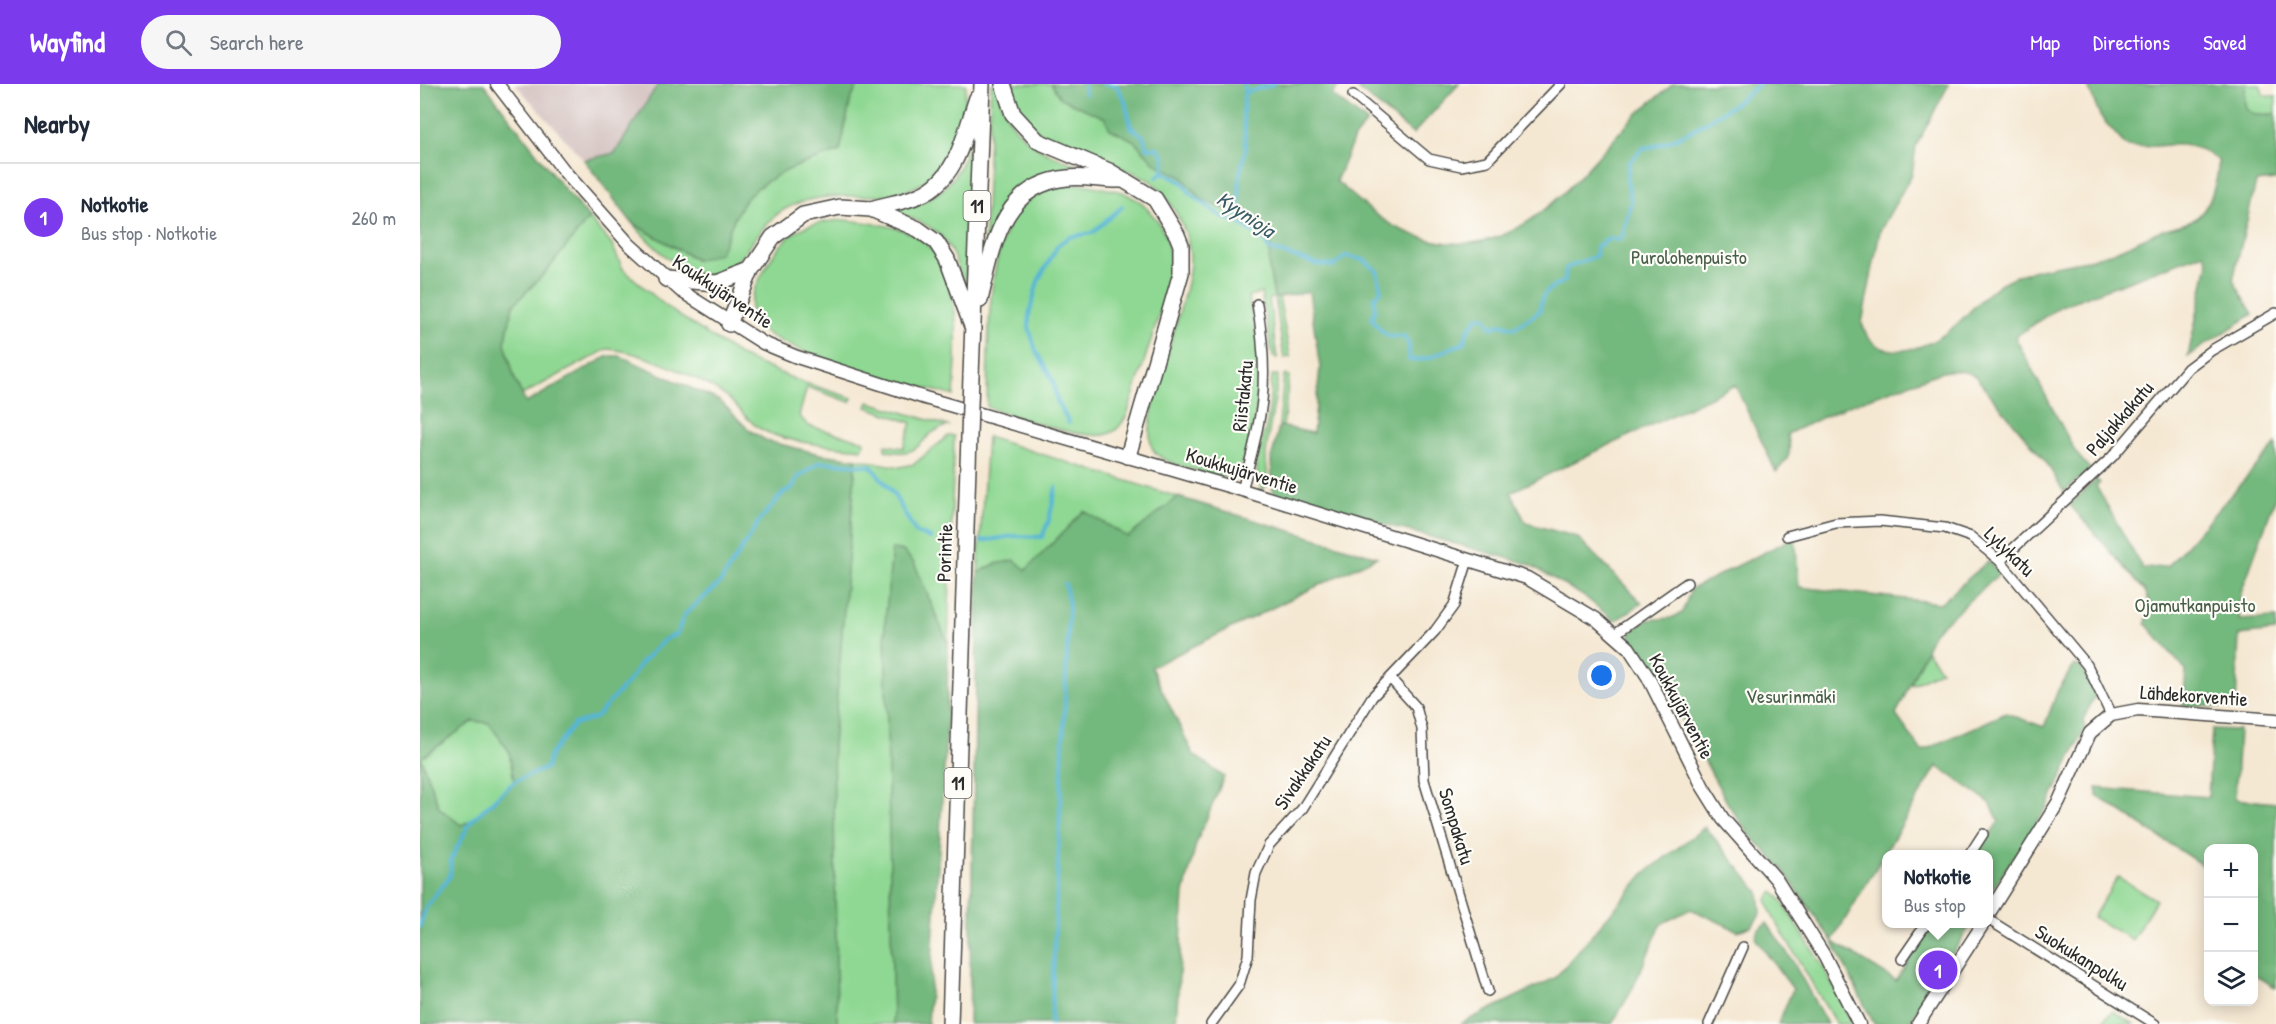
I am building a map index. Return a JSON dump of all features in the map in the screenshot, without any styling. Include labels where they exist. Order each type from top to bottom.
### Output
[{"type":"highway","points":[[729,324],[752,270],[773,237],[795,219],[828,208],[871,209],[921,195],[938,183],[952,168],[982,84]]},
{"type":"highway","name":"Porintie","points":[[950,1024],[982,84]]},
{"type":"highway","points":[[1003,84],[1013,114],[1033,137],[1047,147],[1110,171],[1122,180],[1145,191],[1164,210],[1178,235],[1182,260],[1173,305],[1128,456]]},
{"type":"highway","points":[[973,329],[999,230],[1017,201],[1029,191],[1057,179],[1081,177],[1122,180]]},
{"type":"highway","points":[[871,209],[918,230],[936,242],[951,270],[973,329]]},
{"type":"highway","points":[[666,279],[717,283],[752,270]]},
{"type":"street","name":"Koukkujärventie","points":[[497,84],[565,172],[604,217],[666,279],[729,324],[763,343],[797,357],[926,398],[1242,490],[1527,578],[1616,633],[1648,676],[1703,787],[1724,819],[1776,879],[1825,957],[1859,1024]]},
{"type":"street","points":[[1353,95],[1429,159],[1461,166],[1487,161],[1561,84]]},
{"type":"street","name":"Riistakatu","points":[[1242,490],[1263,409],[1265,356],[1257,304]]},
{"type":"street","name":"Paljakkakatu","points":[[2000,561],[2112,457],[2188,368],[2212,350],[2276,313]]},
{"type":"street","name":"Lylykatu","points":[[1787,536],[1811,527],[1859,521],[1926,525],[1945,528],[1971,537],[2000,561],[2087,665],[2110,714]]},
{"type":"street","name":"Sivakkakatu","points":[[1211,1024],[1239,985],[1248,956],[1251,900],[1256,873],[1269,845],[1302,809],[1372,697],[1435,631],[1454,605],[1468,560]]},
{"type":"street","points":[[1616,633],[1687,583]]},
{"type":"street","name":"Sompakatu","points":[[1390,678],[1416,707],[1422,729],[1424,780],[1488,991]]},
{"type":"street","name":"Lähdekorventie","points":[[2110,714],[2138,710],[2276,720]]},
{"type":"street","points":[[1993,907],[2060,801],[2090,734],[2110,714]]},
{"type":"street","points":[[1973,850],[1983,834]]},
{"type":"street","name":"Suokukanpolku","points":[[1993,923],[2155,1024]]},
{"type":"street","points":[[1902,959],[1923,928]]},
{"type":"street","points":[[1918,1024],[1980,928]]},
{"type":"street","points":[[1709,1024],[1743,947]]},
{"type":"shaded area","points":[[515,84],[658,84],[615,153],[584,160]]},
{"type":"green space","points":[[420,84],[484,84],[589,218],[545,273],[513,305],[505,343],[515,380],[526,403],[608,356],[620,356],[720,401],[749,430],[767,441],[820,454],[856,459],[833,744],[837,1024],[420,1024]],"holes":[[[473,721],[489,723],[509,751],[514,782],[471,821],[461,825],[439,808],[421,758]]]},
{"type":"green space","points":[[658,84],[858,84],[850,102],[840,151],[799,165],[761,186],[741,206],[720,253],[697,260],[632,223],[584,160],[615,153]]},
{"type":"green space","points":[[858,84],[966,84],[965,103],[955,140],[947,157],[922,183],[906,191],[886,195],[823,198],[798,203],[775,216],[732,265],[722,272],[710,275],[688,271],[677,265],[657,249],[632,223],[696,260],[720,253],[732,223],[750,195],[786,171],[840,151],[850,102]]},
{"type":"green space","points":[[991,84],[996,84],[1002,106],[1011,123],[1023,136],[1054,156],[1110,176],[1064,172],[1047,175],[1033,181],[1011,201],[984,257]]},
{"type":"green space","points":[[1010,84],[1051,84],[1061,98],[1105,118],[1110,129],[1133,140],[1156,164],[1182,177],[1201,199],[1230,212],[1264,235],[1270,244],[1269,268],[1274,298],[1279,297],[1290,357],[1284,358],[1275,298],[1269,299],[1277,358],[1273,357],[1261,293],[1248,296],[1258,341],[1258,389],[1253,431],[1248,449],[1242,463],[1234,472],[1225,476],[1212,475],[1169,462],[1154,451],[1150,437],[1151,415],[1182,302],[1190,257],[1185,230],[1173,207],[1157,186],[1144,177],[1095,161],[1048,139],[1021,114]]},
{"type":"green space","name":"Purolohenpuisto","points":[[1051,84],[1340,84],[1332,95],[1367,122],[1354,138],[1336,181],[1376,214],[1402,230],[1439,242],[1473,243],[1503,235],[1531,220],[1581,175],[1633,118],[1673,84],[1949,84],[1916,146],[1912,174],[1880,231],[1862,323],[1868,337],[1877,345],[1888,350],[1914,348],[1940,337],[1988,293],[2014,277],[2033,270],[2102,256],[2161,230],[2192,221],[2204,210],[2215,185],[2218,160],[2195,147],[2184,145],[2126,146],[2100,116],[2087,84],[2246,84],[2244,102],[2249,111],[2259,114],[2276,114],[2276,180],[2256,182],[2233,280],[2253,314],[2188,356],[2208,263],[2204,253],[2061,306],[2015,337],[2076,453],[2090,469],[2064,492],[2046,462],[1975,376],[1955,371],[1942,372],[1847,406],[1787,434],[1790,446],[1789,455],[1776,472],[1735,385],[1511,492],[1526,523],[1577,537],[1642,603],[1615,621],[1585,597],[1529,564],[1273,494],[1271,461],[1279,426],[1313,433],[1320,368],[1309,292],[1275,298],[1269,268],[1270,244],[1264,235],[1230,212],[1201,199],[1182,177],[1156,164],[1133,140],[1110,129],[1105,118],[1060,98]]},
{"type":"green space","points":[[1352,84],[1459,84],[1413,134]]},
{"type":"green space","points":[[2246,84],[2260,84],[2264,96],[2276,96],[2276,114],[2259,114],[2249,111],[2244,102]]},
{"type":"green space","points":[[971,140],[965,292],[954,258],[941,236],[920,222],[887,210],[919,202],[941,190],[957,171]]},
{"type":"green space","points":[[1083,184],[1123,192],[1141,202],[1157,220],[1166,237],[1170,255],[1167,290],[1127,415],[1114,431],[1098,435],[1067,431],[987,407],[991,296],[1003,239],[1014,216],[1030,199],[1055,187]]},
{"type":"green space","points":[[589,218],[612,245],[623,269],[669,309],[742,357],[799,381],[852,398],[850,402],[807,387],[799,416],[809,426],[865,441],[862,449],[809,443],[769,433],[755,425],[729,399],[704,383],[653,360],[620,351],[607,349],[522,395],[515,380],[505,343],[513,305],[545,273]]},
{"type":"green space","points":[[844,220],[866,222],[912,234],[930,248],[941,264],[948,281],[956,319],[954,396],[811,354],[783,343],[763,330],[752,318],[751,304],[755,289],[769,262],[784,242],[809,225]]},
{"type":"green space","points":[[1272,375],[1278,375],[1267,444],[1267,482],[1263,490],[1257,474],[1257,465],[1268,416]]},
{"type":"green space","points":[[1284,375],[1289,376],[1283,427],[1279,426]]},
{"type":"green space","points":[[869,402],[948,426],[930,434],[920,445],[908,452],[885,450],[885,445],[903,448],[912,423],[867,407]]},
{"type":"green space","points":[[948,436],[954,436],[948,644],[914,563],[903,551],[892,549],[885,624],[893,1024],[837,1024],[833,744],[856,459],[900,467],[914,464]]},
{"type":"green space","points":[[987,437],[1178,497],[1128,538],[1084,511],[1026,571],[995,564],[978,573]]},
{"type":"green space","name":"Ojamutkanpuisto","points":[[2276,444],[2276,496],[2241,593],[2239,620],[2276,618],[2276,631],[2239,635],[2236,708],[2183,705],[2186,671],[2146,624],[2149,601],[2145,591],[2070,505],[2096,479],[2100,483],[2096,486],[2143,569],[2168,566]]},
{"type":"green space","points":[[1178,497],[1377,557],[1151,667],[1193,754],[1224,777],[1196,844],[1184,893],[1176,1024],[969,1024],[978,573],[995,564],[1015,560],[1026,570],[1084,511],[1128,537]]},
{"type":"green space","name":"Vesurinmäki","points":[[1795,537],[1799,587],[1941,603],[1988,561],[2000,573],[1934,632],[1896,715],[1922,751],[2006,713],[2044,727],[2058,690],[2074,665],[2082,668],[2096,694],[2083,720],[2085,728],[2048,806],[1993,888],[1993,850],[1980,850],[1999,821],[1990,803],[1937,766],[1887,850],[1882,850],[1882,858],[1832,941],[1781,867],[1750,835],[1728,804],[1662,682],[1630,638],[1630,633],[1646,620],[1671,618],[1682,613],[1691,589]]},
{"type":"green space","points":[[892,549],[903,551],[914,563],[948,644],[947,722],[928,1024],[893,1024],[885,624]]},
{"type":"green space","points":[[1926,650],[1941,670],[1912,685],[1911,683]]},
{"type":"green space","points":[[473,721],[489,723],[509,751],[514,782],[471,821],[461,825],[439,808],[421,758]]},
{"type":"green space","points":[[2212,729],[2239,730],[2235,799],[2276,803],[2276,988],[2258,977],[2258,844],[2204,844],[2204,866],[2097,796],[2097,788],[2208,797]]},
{"type":"green space","points":[[1705,827],[1759,892],[1761,913],[1752,926],[1738,931],[1691,909],[1661,924],[1632,990],[1612,1024],[1460,1024],[1555,978],[1645,873]]},
{"type":"green space","points":[[2118,877],[2156,900],[2132,940],[2093,917]]},
{"type":"green space","points":[[1773,892],[1779,897],[1824,968],[1852,1024],[1836,1024],[1771,913],[1767,899]]},
{"type":"green space","points":[[1767,923],[1792,960],[1827,1024],[1778,1024],[1793,989],[1755,938],[1758,930]]},
{"type":"green space","points":[[1930,928],[1968,928],[1908,1024],[1874,1024],[1832,941],[1896,981]]},
{"type":"green space","points":[[2113,1011],[2134,1024],[2100,1024]]},
{"type":"waterway","points":[[1084,84],[1085,94]]},
{"type":"waterway","name":"Kyynioja","points":[[1104,84],[1116,85],[1125,101],[1131,127],[1143,136],[1147,148],[1158,148],[1164,156],[1163,172],[1182,182],[1192,195],[1221,216],[1238,222],[1262,238],[1269,249],[1316,264],[1334,266],[1346,256],[1364,260],[1377,271],[1381,291],[1374,298],[1375,309],[1372,319],[1389,336],[1404,336],[1409,345],[1409,360],[1425,359],[1463,344],[1468,330],[1479,316],[1485,317],[1492,328],[1500,324],[1515,328],[1540,311],[1540,305],[1546,292],[1565,281],[1566,268],[1596,256],[1596,247],[1610,238],[1618,240],[1623,235],[1631,201],[1627,180],[1629,163],[1643,148],[1656,146],[1704,124],[1759,84]]},
{"type":"waterway","points":[[1238,222],[1240,173],[1246,148],[1243,114],[1245,84]]},
{"type":"waterway","points":[[1244,93],[1274,84]]},
{"type":"waterway","name":"Kyynioja","points":[[1157,177],[1163,172]]},
{"type":"waterway","points":[[1069,423],[1057,401],[1053,381],[1036,351],[1029,328],[1029,315],[1038,281],[1058,245],[1069,237],[1092,233],[1122,207]]},
{"type":"waterway","points":[[420,926],[426,907],[450,876],[451,859],[471,821],[514,782],[546,768],[550,755],[574,724],[595,718],[629,681],[641,663],[664,640],[677,634],[684,615],[720,583],[760,520],[783,493],[792,488],[797,478],[820,462],[871,466],[893,493],[916,533],[931,538]]},
{"type":"waterway","points":[[982,541],[1014,536],[1042,537],[1049,520],[1056,487]]},
{"type":"waterway","points":[[1051,1024],[1069,605],[1065,584]]},
{"type":"place","name":"Notkotie","points":[[1938,970]]}]
